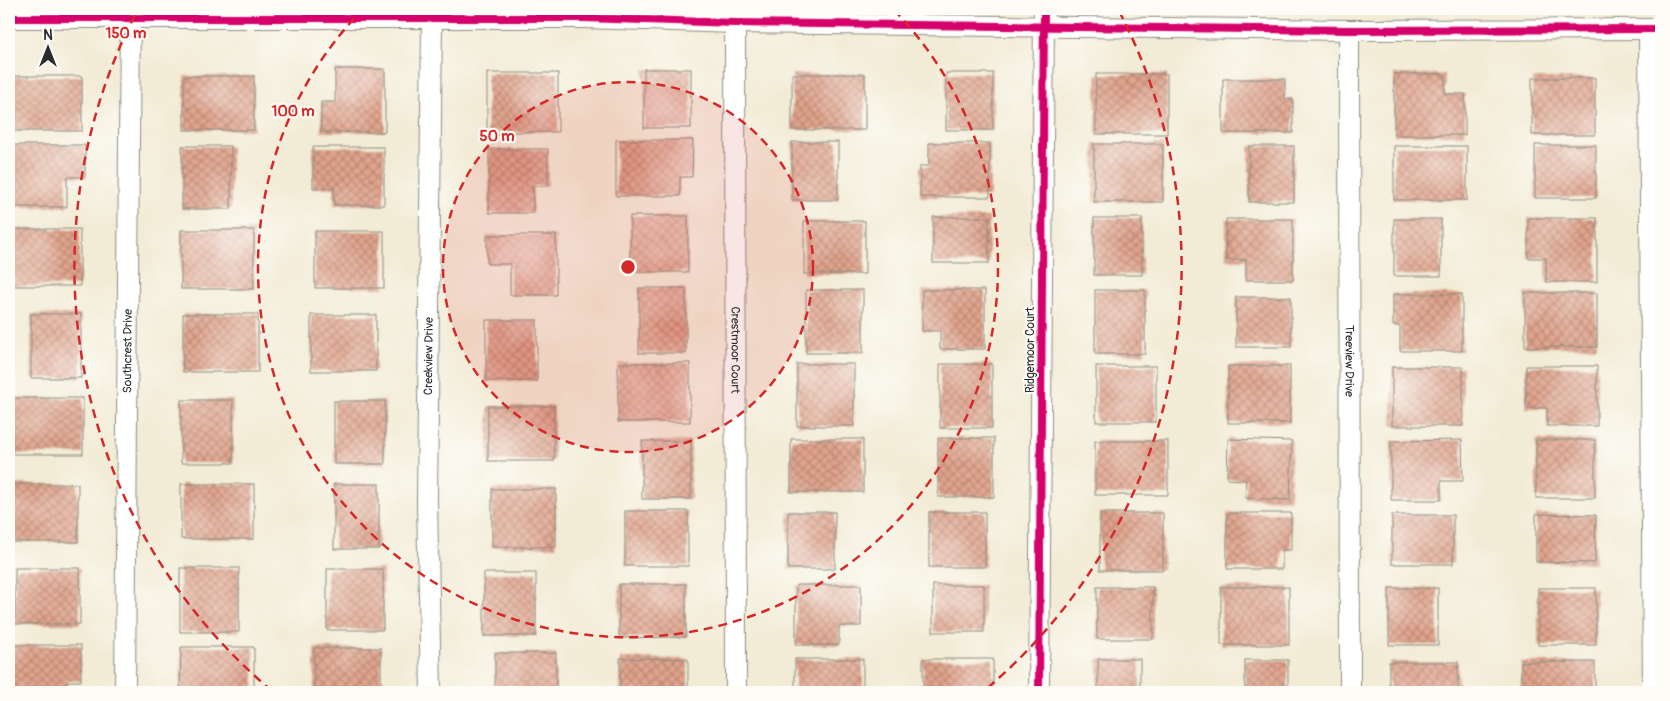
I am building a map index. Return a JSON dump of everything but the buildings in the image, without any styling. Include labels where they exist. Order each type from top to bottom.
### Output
[{"type":"street","points":[[9,18],[129,14],[432,19],[735,16],[1044,18],[1349,30],[1655,28],[1653,692]]},
{"type":"street","name":"Southcrest Drive","points":[[125,692],[129,14]]},
{"type":"street","name":"Crestmoor Court","points":[[735,16],[736,692]]},
{"type":"street","name":"Ridgemoor Court","points":[[1039,692],[1044,18]]},
{"type":"street","name":"Creekview Drive","points":[[430,692],[427,502],[432,19]]},
{"type":"street","name":"Treeview Drive","points":[[1349,30],[1350,692]]},
{"type":"cycle path","points":[[1039,692],[1044,9]]},
{"type":"cycle path","points":[[9,18],[584,18],[735,23],[1349,30],[1661,29]]}]
